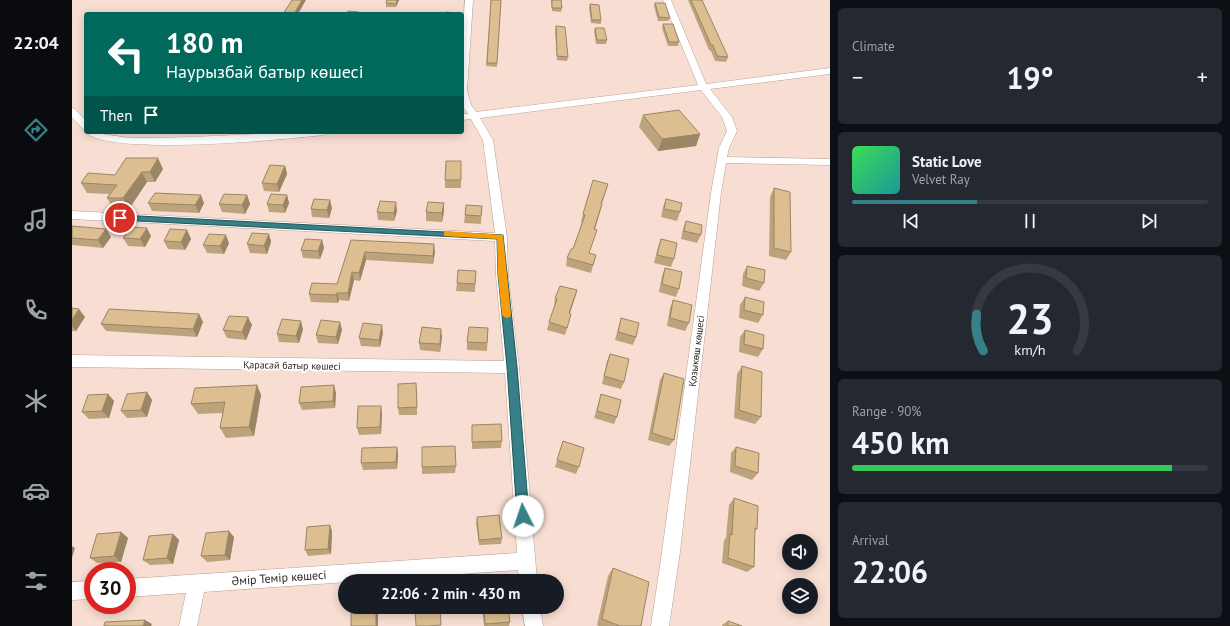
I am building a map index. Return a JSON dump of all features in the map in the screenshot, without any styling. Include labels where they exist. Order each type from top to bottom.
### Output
[{"type":"street","points":[[464,76],[469,0]]},
{"type":"street","name":"Қозыкөш көшесі","points":[[660,626],[716,193],[724,148],[732,131],[727,117],[703,86],[667,0]]},
{"type":"street","points":[[464,117],[830,71]]},
{"type":"street","points":[[464,96],[466,105],[474,115],[488,140],[500,237],[502,275],[512,367],[527,574]]},
{"type":"street","points":[[72,111],[84,125]]},
{"type":"street","points":[[96,134],[125,140],[177,141],[205,141],[298,134]]},
{"type":"street","points":[[722,160],[830,162]]},
{"type":"street","points":[[72,216],[500,237]]},
{"type":"street","name":"Қарасай батыр көшесі","points":[[72,361],[512,367]]},
{"type":"street","name":"Әмір Темір көшесі","points":[[136,587],[526,561]]},
{"type":"street","points":[[188,626],[197,584]]},
{"type":"street","points":[[72,591],[84,590]]},
{"type":"street","points":[[533,614],[534,626]]},
{"type":"building","points":[[292,0],[302,0],[295,12],[284,12]]},
{"type":"building","points":[[387,0],[397,0],[396,4],[386,3]]},
{"type":"building","points":[[491,0],[501,0],[497,63],[487,63]]},
{"type":"building","points":[[552,0],[561,0],[562,8],[552,8]]},
{"type":"building","points":[[691,0],[702,0],[728,57],[717,56]]},
{"type":"building","points":[[655,3],[665,3],[670,18],[659,17]]},
{"type":"building","points":[[590,4],[599,5],[601,20],[592,20]]},
{"type":"building","points":[[663,24],[673,24],[679,42],[669,42]]},
{"type":"building","points":[[556,26],[565,27],[568,57],[557,56]]},
{"type":"building","points":[[595,28],[604,28],[607,40],[597,40]]},
{"type":"building","points":[[679,110],[700,134],[662,139],[643,115]]},
{"type":"building","points":[[126,158],[158,158],[150,172],[142,172],[123,198],[107,198],[117,185],[81,183],[88,173],[115,175]]},
{"type":"building","points":[[446,161],[461,161],[461,180],[445,180]]},
{"type":"building","points":[[270,165],[285,166],[277,184],[262,183]]},
{"type":"building","points":[[593,180],[608,184],[594,229],[597,230],[589,253],[596,255],[593,265],[567,258],[571,249],[573,249],[585,215],[583,214]]},
{"type":"building","points":[[774,188],[790,192],[791,252],[774,248]]},
{"type":"building","points":[[155,193],[201,195],[195,205],[148,203]]},
{"type":"building","points":[[224,194],[247,195],[242,205],[219,204]]},
{"type":"building","points":[[271,194],[287,195],[283,205],[267,204]]},
{"type":"building","points":[[314,199],[330,200],[327,210],[311,209]]},
{"type":"building","points":[[666,199],[682,203],[680,212],[664,209]]},
{"type":"building","points":[[380,201],[396,202],[394,213],[377,212]]},
{"type":"building","points":[[428,202],[444,203],[442,213],[426,212]]},
{"type":"building","points":[[466,205],[482,206],[481,216],[465,215]]},
{"type":"building","points":[[686,221],[702,225],[701,235],[684,231]]},
{"type":"building","points":[[72,226],[106,229],[98,240],[72,238]]},
{"type":"building","points":[[131,227],[147,228],[140,239],[123,238]]},
{"type":"building","points":[[170,229],[187,230],[181,242],[164,241]]},
{"type":"building","points":[[252,233],[269,234],[264,246],[247,244]]},
{"type":"building","points":[[209,234],[226,235],[220,246],[203,245]]},
{"type":"building","points":[[305,239],[322,240],[318,251],[301,250]]},
{"type":"building","points":[[661,239],[677,243],[674,259],[657,255]]},
{"type":"building","points":[[351,240],[434,244],[433,256],[365,252],[359,273],[352,272],[348,293],[337,293],[336,295],[309,294],[312,283],[337,284]]},
{"type":"building","points":[[747,266],[765,270],[764,283],[746,278]]},
{"type":"building","points":[[665,268],[682,272],[679,289],[662,284]]},
{"type":"building","points":[[458,270],[476,271],[475,284],[457,283]]},
{"type":"building","points":[[560,286],[577,290],[569,313],[571,314],[567,328],[549,322],[557,299],[555,298]]},
{"type":"building","points":[[745,297],[764,302],[763,315],[744,310]]},
{"type":"building","points":[[673,300],[692,305],[689,323],[670,318]]},
{"type":"building","points":[[72,308],[79,309],[72,320]]},
{"type":"building","points":[[109,309],[199,314],[193,329],[101,324]]},
{"type":"building","points":[[229,316],[248,317],[242,332],[223,330]]},
{"type":"building","points":[[621,318],[639,323],[636,337],[618,332]]},
{"type":"building","points":[[282,319],[301,321],[296,336],[277,334]]},
{"type":"building","points":[[321,320],[340,322],[336,337],[316,335]]},
{"type":"building","points":[[363,323],[382,325],[379,340],[359,338]]},
{"type":"building","points":[[422,327],[441,329],[440,344],[419,343]]},
{"type":"building","points":[[469,327],[488,328],[487,343],[467,342]]},
{"type":"building","points":[[745,330],[764,335],[763,349],[744,344]]},
{"type":"building","points":[[610,354],[629,359],[624,382],[604,376]]},
{"type":"building","points":[[742,366],[762,372],[761,417],[739,410]]},
{"type":"building","points":[[664,373],[684,379],[674,440],[652,433]]},
{"type":"building","points":[[416,383],[417,407],[398,408],[398,384]]},
{"type":"building","points":[[257,385],[249,427],[220,428],[225,402],[191,404],[195,388]]},
{"type":"building","points":[[334,385],[333,401],[299,403],[301,387]]},
{"type":"building","points":[[147,392],[141,410],[121,411],[127,394]]},
{"type":"building","points":[[108,394],[102,411],[82,412],[88,395]]},
{"type":"building","points":[[601,394],[621,400],[617,417],[597,411]]},
{"type":"building","points":[[358,406],[381,406],[380,427],[357,428]]},
{"type":"building","points":[[501,424],[502,441],[472,442],[472,425]]},
{"type":"building","points":[[563,441],[584,448],[579,467],[557,460]]},
{"type":"building","points":[[455,446],[456,466],[422,467],[422,447]]},
{"type":"building","points":[[397,447],[396,462],[361,463],[362,448]]},
{"type":"building","points":[[736,447],[759,453],[758,473],[735,466]]},
{"type":"building","points":[[734,498],[758,506],[757,529],[755,528],[754,567],[728,558],[730,534],[732,535]]},
{"type":"building","points":[[499,515],[502,538],[479,540],[477,517]]},
{"type":"building","points":[[330,525],[328,549],[305,550],[307,527]]},
{"type":"building","points":[[229,531],[225,555],[201,556],[206,533]]},
{"type":"building","points":[[121,532],[114,556],[90,558],[97,534]]},
{"type":"building","points":[[173,534],[167,558],[143,560],[149,536]]},
{"type":"building","points":[[613,568],[649,582],[641,626],[620,626],[602,619]]},
{"type":"building","points":[[351,614],[376,614],[376,626],[351,626]]},
{"type":"building","points":[[415,614],[440,614],[441,625],[416,626]]},
{"type":"building","points":[[484,614],[509,614],[510,622],[485,624]]},
{"type":"building","points":[[145,620],[143,626],[104,626],[105,622]]},
{"type":"building","points":[[728,621],[742,626],[728,626]]},
{"type":"slow traffic","points":[[446,234],[500,237],[506,315]]},
{"type":"route","points":[[120,218],[500,237],[502,275],[512,367],[523,516]]}]
